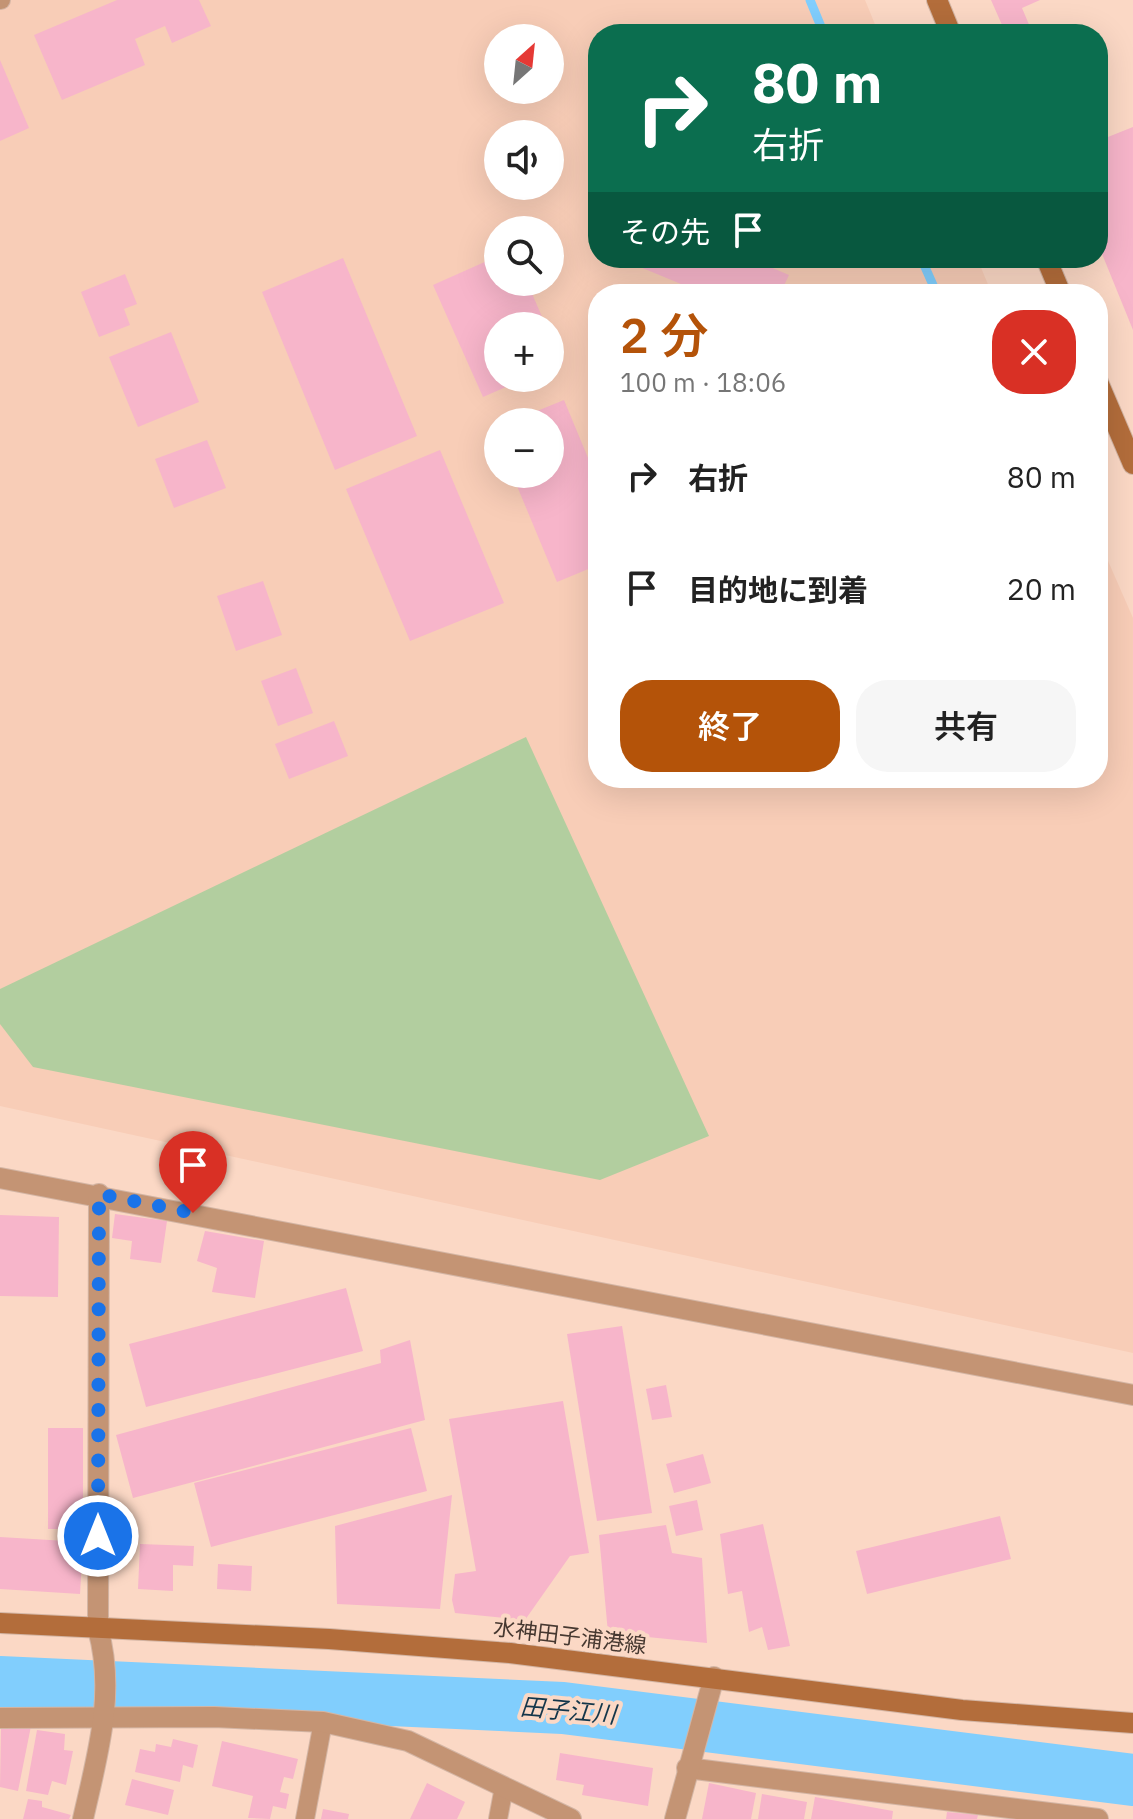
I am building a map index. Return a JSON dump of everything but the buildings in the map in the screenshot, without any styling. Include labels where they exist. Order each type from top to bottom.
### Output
[{"type":"main road","points":[[937,0],[947,24]]},
{"type":"main road","points":[[1108,405],[1133,464]]},
{"type":"main road","name":"水神田子浦港線","points":[[0,1623],[465,1649],[714,1677],[962,1710],[1133,1723]]},
{"type":"street","points":[[0,1178],[99,1194],[1133,1395]]},
{"type":"street","points":[[83,1819],[106,1717],[104,1653],[98,1629],[99,1194]]},
{"type":"street","points":[[675,1819],[704,1703],[714,1677]]},
{"type":"street","points":[[0,1718],[214,1717],[323,1722],[408,1741],[571,1819]]},
{"type":"street","points":[[689,1762],[994,1813],[1098,1819]]},
{"type":"lane","points":[[305,1819],[323,1722]]},
{"type":"lane","points":[[498,1819],[504,1787]]},
{"type":"shaded area","points":[[0,0],[865,0],[875,24],[588,24],[588,268],[981,268],[988,284],[588,284],[588,788],[1108,788],[1108,561],[1133,618],[1133,1353],[0,1106]]},
{"type":"green space","points":[[526,737],[709,1136],[600,1180],[33,1067],[0,1024],[0,989]]},
{"type":"waterway","points":[[810,0],[820,24]]},
{"type":"waterway","points":[[925,268],[933,284]]},
{"type":"waterway","name":"田子江川","points":[[0,1682],[563,1708],[1133,1780]]},
{"type":"route","points":[[98,1536],[99,1194],[193,1213]]}]
